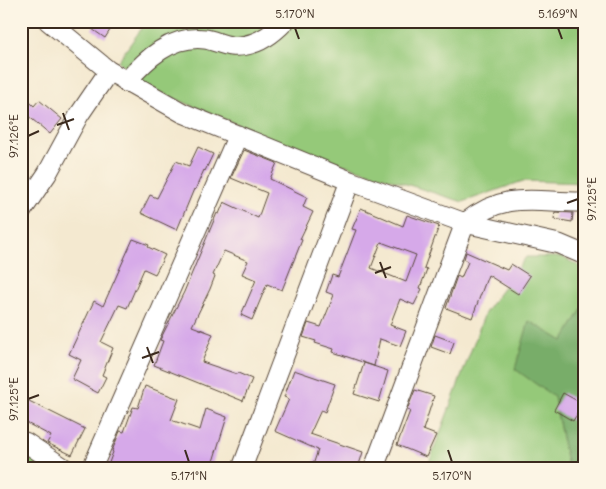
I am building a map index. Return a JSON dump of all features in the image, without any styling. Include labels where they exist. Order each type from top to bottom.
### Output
[{"type":"street","points":[[48,21],[109,71],[183,113],[350,181],[465,223],[558,244],[585,255]]},
{"type":"street","points":[[126,82],[143,62],[169,45],[187,40],[204,39],[231,46],[259,42],[273,34],[285,21]]},
{"type":"street","points":[[21,212],[47,174],[79,115],[109,71]]},
{"type":"street","points":[[92,468],[238,135]]},
{"type":"street","points":[[242,468],[350,181]]},
{"type":"street","points":[[374,468],[465,223],[488,207],[511,200],[530,199],[585,202]]},
{"type":"street","points":[[25,442],[64,468]]},
{"type":"green space","points":[[147,21],[573,21],[585,29],[585,183],[523,181],[463,202],[301,151],[140,84],[118,61]]},
{"type":"green space","points":[[526,257],[562,257],[585,269],[585,304],[563,342],[554,397],[568,468],[427,468],[485,313]]},
{"type":"green space","points":[[585,304],[585,468],[568,468],[554,397],[515,369],[529,321],[563,341]]},
{"type":"green space","points":[[21,444],[42,458],[36,468],[21,468]]},
{"type":"building","points":[[97,21],[103,21],[112,27],[105,38],[92,29]]},
{"type":"building","points":[[21,94],[34,106],[39,100],[62,119],[50,134],[21,110]]},
{"type":"building","points":[[198,147],[213,154],[194,189],[177,230],[141,213],[150,195],[157,198],[176,161],[189,166]]},
{"type":"building","points":[[244,150],[277,163],[270,179],[307,197],[303,207],[313,212],[300,239],[302,240],[282,290],[267,284],[252,320],[241,315],[256,280],[242,274],[248,261],[224,251],[213,275],[215,276],[210,289],[192,326],[213,334],[202,362],[252,379],[243,401],[154,365],[163,341],[160,340],[184,292],[217,213],[219,214],[224,202],[258,218],[267,193],[231,178]]},
{"type":"building","points":[[361,208],[403,226],[407,215],[439,226],[424,268],[427,269],[420,288],[422,289],[414,305],[400,299],[390,325],[406,331],[400,346],[380,339],[374,366],[333,352],[334,349],[303,337],[308,323],[321,327],[334,295],[326,292],[332,275],[338,277],[356,230],[352,229]],"holes":[[[381,242],[416,255],[406,282],[371,268]]]},
{"type":"building","points":[[555,212],[573,213],[572,222],[554,219]]},
{"type":"building","points":[[133,239],[149,245],[148,247],[165,255],[155,274],[144,269],[127,308],[119,305],[101,342],[113,348],[102,375],[106,377],[98,393],[72,379],[81,360],[69,354],[94,301],[103,306]]},
{"type":"building","points":[[466,252],[507,270],[511,264],[530,276],[518,294],[488,275],[472,318],[446,308],[457,276],[461,278],[468,262],[464,259]]},
{"type":"building","points":[[435,335],[454,342],[450,354],[431,347]]},
{"type":"building","points":[[364,363],[388,371],[379,402],[354,394]]},
{"type":"building","points":[[294,370],[335,384],[325,412],[321,410],[310,434],[363,452],[358,468],[312,468],[318,450],[275,431],[289,399],[284,397]]},
{"type":"building","points":[[145,386],[179,399],[171,420],[200,430],[206,409],[227,417],[211,468],[107,468],[120,431],[124,432],[133,407],[138,408]]},
{"type":"building","points":[[415,390],[434,396],[423,430],[436,435],[426,457],[397,445],[410,411],[407,410]]},
{"type":"building","points":[[563,393],[583,404],[573,421],[554,410]]},
{"type":"building","points":[[21,397],[85,429],[72,455],[47,443],[51,436],[21,420]]}]
